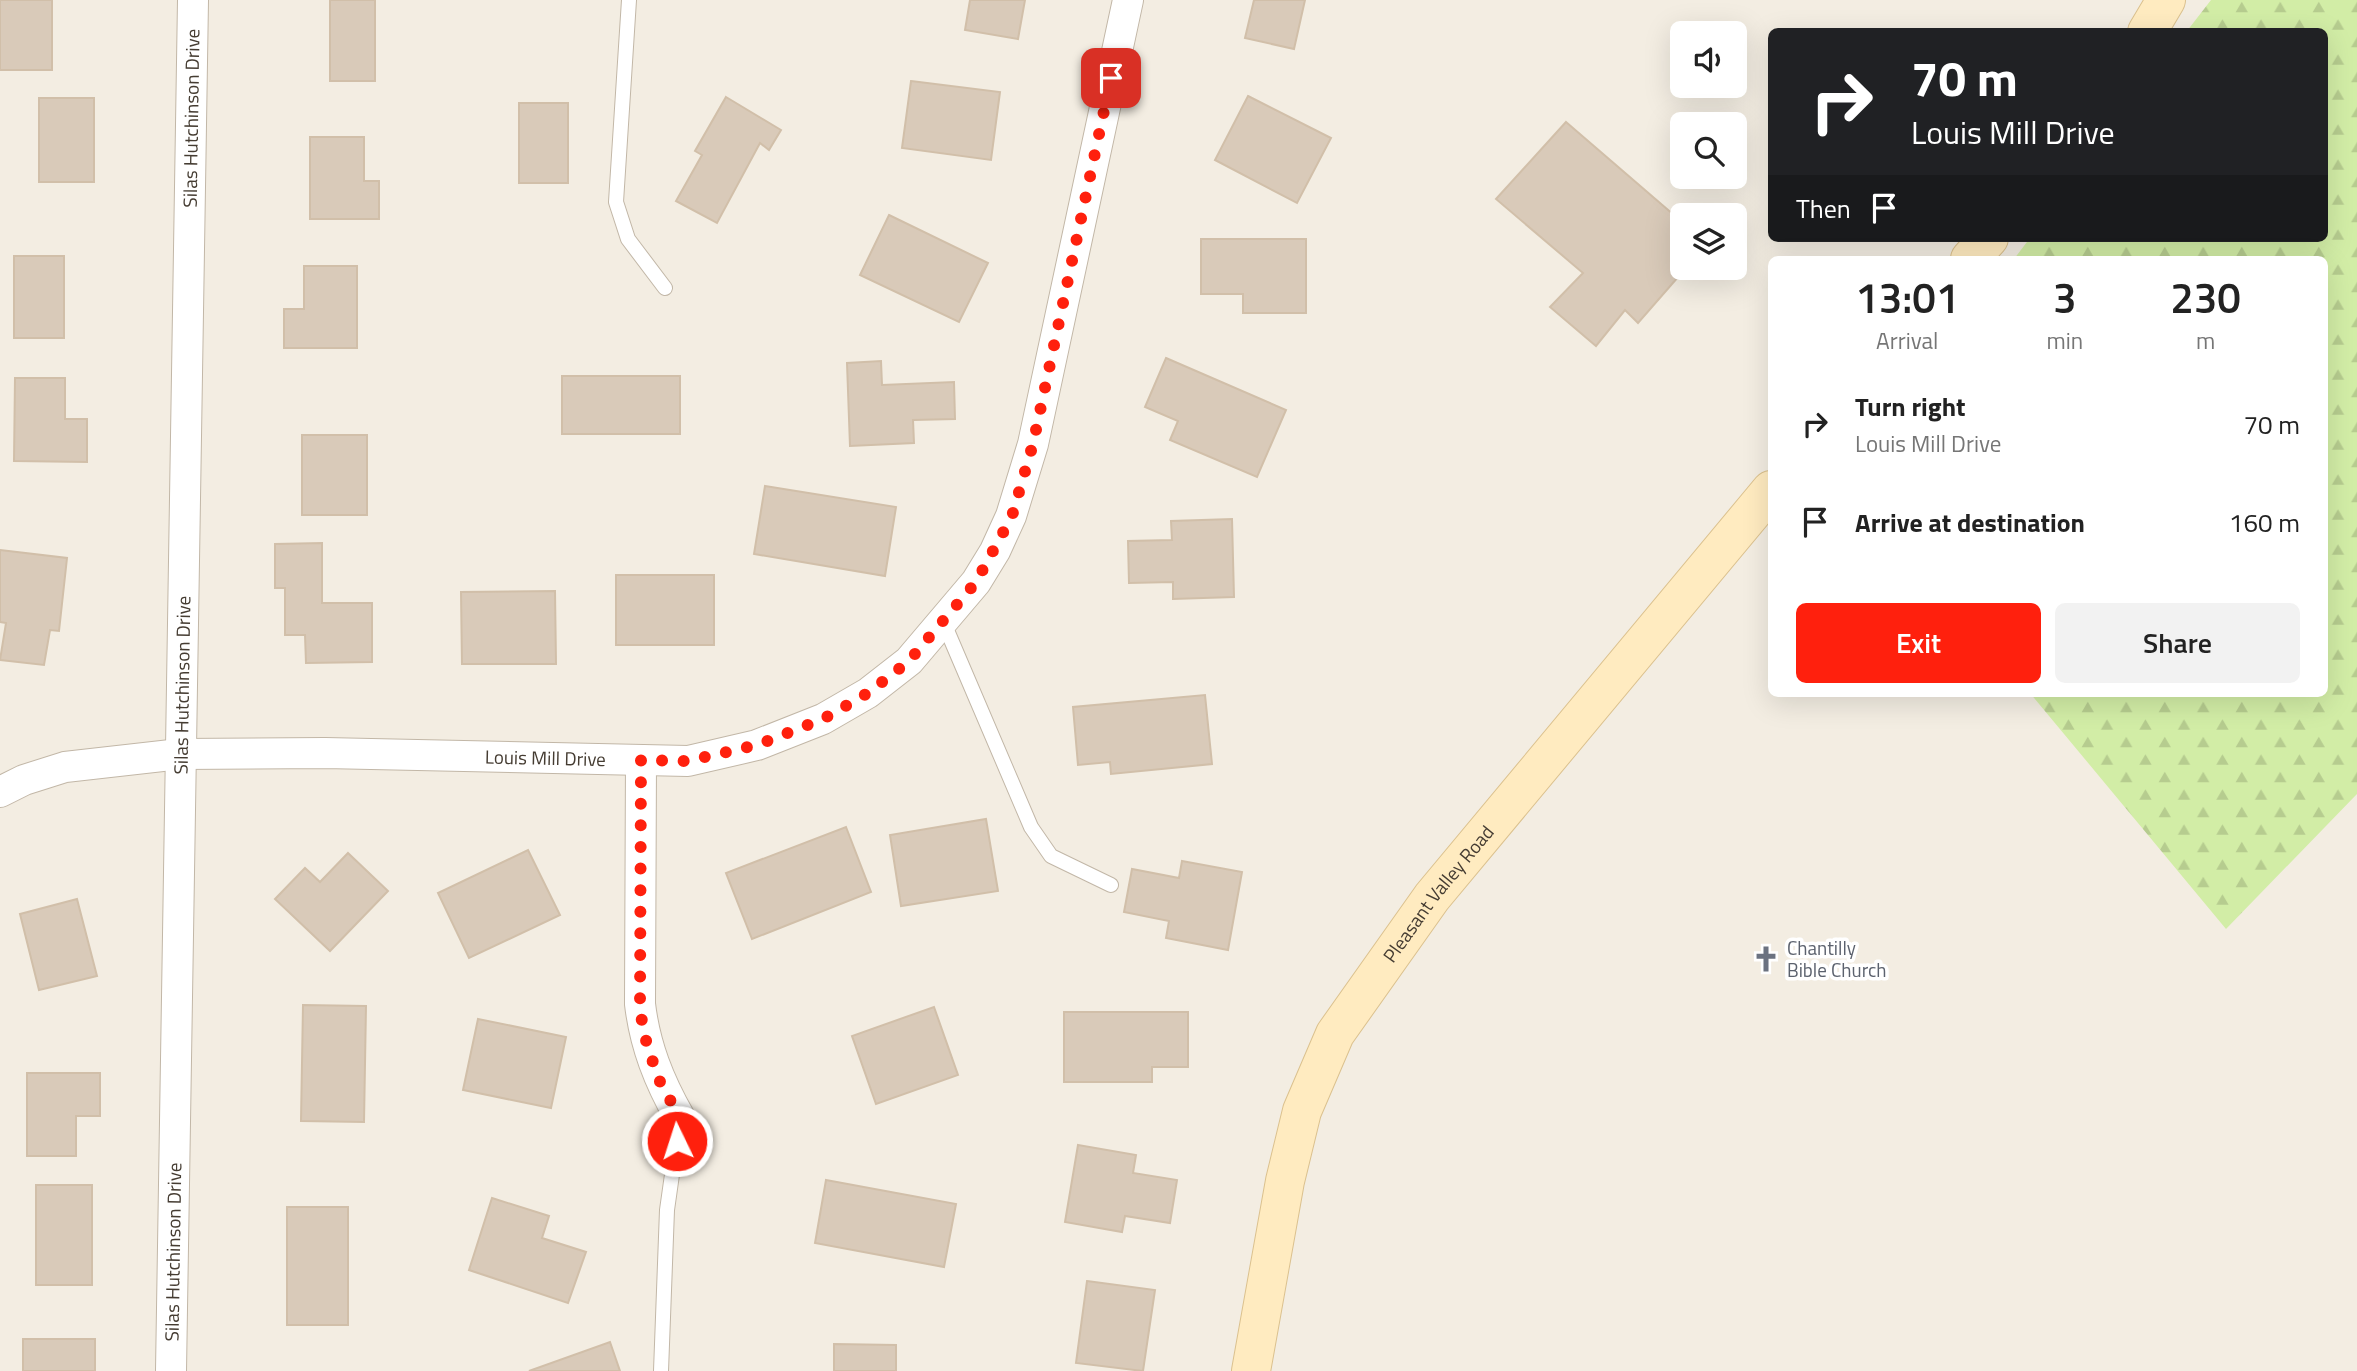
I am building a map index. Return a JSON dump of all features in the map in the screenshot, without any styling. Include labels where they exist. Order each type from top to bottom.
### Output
[{"type":"main road","points":[[2149,28],[2166,0]]},
{"type":"main road","points":[[1973,256],[1985,242]]},
{"type":"main road","name":"Pleasant Valley Road","points":[[1251,1371],[1285,1181],[1299,1123],[1335,1034],[1432,897],[1768,494]]},
{"type":"street","name":"Silas Hutchinson Drive","points":[[171,1371],[192,0]]},
{"type":"street","name":"Louis Mill Drive","points":[[0,792],[23,780],[65,766],[180,754],[339,754],[688,761],[757,745],[823,719],[868,693],[909,661],[976,582],[1012,516],[1026,468],[1128,0]]},
{"type":"street","points":[[641,760],[640,1004],[643,1031],[658,1078],[680,1118]]},
{"type":"lane","points":[[629,0],[616,202],[628,239],[665,288]]},
{"type":"lane","points":[[943,621],[1031,827],[1051,856],[1111,885]]},
{"type":"lane","points":[[661,1371],[667,1210],[680,1118]]},
{"type":"green space","points":[[2211,0],[2357,0],[2357,794],[2226,929],[2033,697],[2328,697],[2328,256],[2016,256],[2027,242],[2328,242],[2328,28],[2189,28]]},
{"type":"building","points":[[0,0],[52,0],[52,70],[0,70]]},
{"type":"building","points":[[330,0],[375,0],[375,81],[330,81]]},
{"type":"building","points":[[970,0],[1025,0],[1018,39],[965,30]]},
{"type":"building","points":[[1254,0],[1305,0],[1294,49],[1245,38]]},
{"type":"building","points":[[911,81],[1000,92],[991,160],[902,148]]},
{"type":"building","points":[[1248,96],[1331,138],[1297,203],[1215,160]]},
{"type":"building","points":[[726,97],[781,130],[769,150],[760,143],[717,223],[676,201],[702,155],[695,151]]},
{"type":"building","points":[[39,98],[94,98],[94,182],[39,182]]},
{"type":"building","points":[[519,103],[568,103],[568,183],[519,183]]},
{"type":"building","points":[[1566,122],[1670,212],[1670,280],[1676,280],[1638,323],[1625,310],[1596,346],[1550,307],[1583,273],[1496,199]]},
{"type":"building","points":[[310,137],[364,137],[364,181],[379,181],[379,219],[310,219]]},
{"type":"building","points":[[889,215],[988,263],[959,322],[860,275]]},
{"type":"building","points":[[1201,239],[1306,239],[1306,313],[1243,313],[1243,294],[1201,294]]},
{"type":"building","points":[[14,256],[64,256],[64,338],[14,338]]},
{"type":"building","points":[[304,266],[357,266],[357,348],[284,348],[284,309],[304,309]]},
{"type":"building","points":[[1166,358],[1286,410],[1257,477],[1170,440],[1178,421],[1145,407]]},
{"type":"building","points":[[881,361],[882,385],[954,382],[955,419],[913,420],[914,443],[850,446],[847,363]]},
{"type":"building","points":[[562,376],[680,376],[680,434],[562,434]]},
{"type":"building","points":[[15,378],[65,378],[65,419],[87,419],[87,462],[14,461]]},
{"type":"building","points":[[302,435],[367,435],[367,515],[302,515]]},
{"type":"building","points":[[765,486],[896,507],[885,576],[754,554]]},
{"type":"building","points":[[1232,519],[1234,597],[1173,599],[1173,582],[1129,583],[1128,541],[1172,540],[1171,521]]},
{"type":"building","points":[[322,543],[322,603],[372,603],[372,662],[306,663],[305,635],[285,635],[285,588],[275,588],[275,544]]},
{"type":"building","points":[[0,550],[67,558],[59,631],[50,630],[44,665],[0,660],[6,623],[0,622]]},
{"type":"building","points":[[616,575],[714,575],[714,645],[616,645]]},
{"type":"building","points":[[555,591],[556,664],[462,664],[461,592]]},
{"type":"building","points":[[1205,695],[1212,764],[1111,774],[1110,762],[1078,765],[1073,707]]},
{"type":"building","points":[[986,819],[998,891],[901,906],[890,835]]},
{"type":"building","points":[[846,827],[871,892],[752,939],[726,873]]},
{"type":"building","points":[[528,850],[560,915],[469,958],[438,893]]},
{"type":"building","points":[[348,853],[388,891],[330,951],[275,899],[305,868],[320,882]]},
{"type":"building","points":[[1182,861],[1242,872],[1228,950],[1166,938],[1169,921],[1124,912],[1132,869],[1179,878]]},
{"type":"building","points":[[77,899],[97,976],[39,990],[20,914]]},
{"type":"building","points":[[303,1005],[366,1006],[364,1122],[301,1121]]},
{"type":"building","points":[[934,1007],[958,1075],[876,1104],[852,1036]]},
{"type":"building","points":[[1064,1012],[1188,1012],[1188,1067],[1152,1067],[1152,1082],[1064,1082]]},
{"type":"building","points":[[478,1019],[566,1037],[551,1108],[463,1090]]},
{"type":"building","points":[[27,1073],[100,1073],[100,1116],[76,1116],[76,1156],[27,1156]]},
{"type":"building","points":[[1078,1145],[1136,1155],[1133,1173],[1177,1180],[1170,1223],[1125,1216],[1122,1232],[1065,1222]]},
{"type":"building","points":[[826,1180],[956,1204],[944,1267],[815,1243]]},
{"type":"building","points":[[36,1185],[92,1185],[92,1285],[36,1285]]},
{"type":"building","points":[[492,1198],[549,1216],[542,1238],[586,1252],[568,1303],[469,1270]]},
{"type":"building","points":[[287,1207],[348,1207],[348,1325],[287,1325]]},
{"type":"building","points":[[1087,1281],[1155,1290],[1143,1371],[1076,1363]]},
{"type":"building","points":[[23,1339],[95,1339],[95,1371],[23,1371]]},
{"type":"building","points":[[610,1342],[620,1371],[529,1371]]},
{"type":"building","points":[[834,1344],[896,1345],[896,1371],[834,1371]]},
{"type":"place","name":"Chantilly Bible Church","points":[[1766,959]]},
{"type":"route","points":[[677,1141],[680,1118],[658,1078],[643,1031],[640,1004],[641,760],[688,761],[757,745],[823,719],[868,693],[909,661],[976,582],[1012,516],[1033,444],[1111,78]]}]
